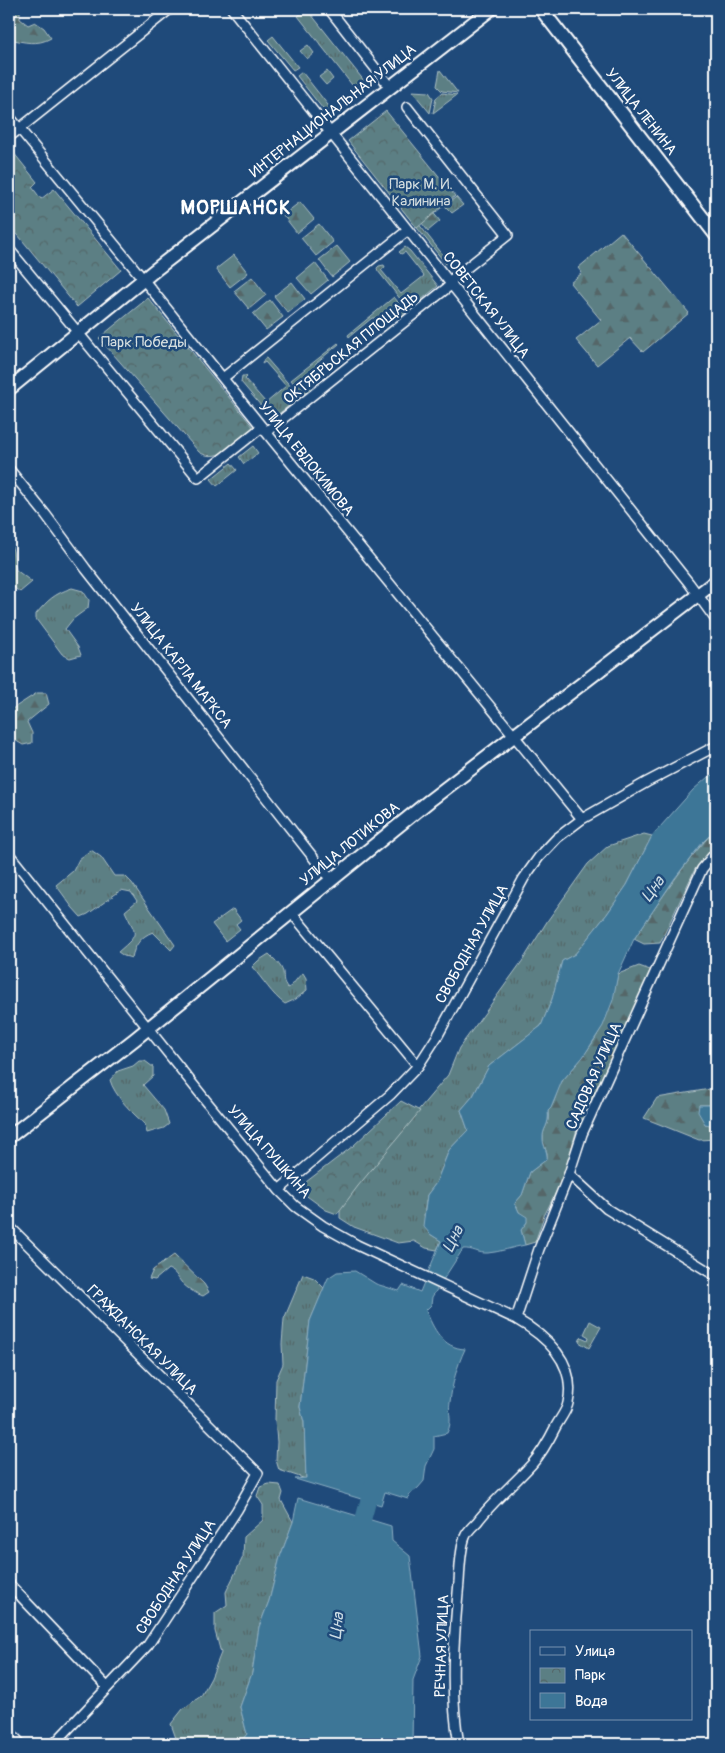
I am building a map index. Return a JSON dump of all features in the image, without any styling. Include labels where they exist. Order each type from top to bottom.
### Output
[{"type":"street","points":[[9,137],[170,9]]},
{"type":"street","name":"СОВЕТСКАЯ УЛИЦА","points":[[232,9],[698,594],[716,620]]},
{"type":"street","points":[[329,9],[390,87]]},
{"type":"street","name":"ИНТЕРНАЦИОНАЛЬНАЯ УЛИЦА","points":[[9,388],[331,132],[490,9]]},
{"type":"street","name":"УЛИЦА ЛЕНИНА","points":[[541,9],[716,235]]},
{"type":"street","name":"ОКТЯБРЬСКАЯ ПЛОЩАДЬ","points":[[9,249],[198,478],[264,430],[451,283],[508,235],[407,108]]},
{"type":"street","name":"УЛИЦА ЕВДОКИМОВА","points":[[9,116],[582,819]]},
{"type":"street","points":[[223,378],[408,230]]},
{"type":"street","name":"УЛИЦА КАРЛА МАРКСА","points":[[9,469],[331,880]]},
{"type":"street","name":"УЛИЦА ЛОТИКОВА","points":[[9,1137],[148,1028],[331,880],[716,581]]},
{"type":"street","name":"СВОБОДНАЯ УЛИЦА","points":[[279,1190],[390,1095],[418,1066],[438,1035],[524,878],[539,857],[557,838],[582,819],[716,746]]},
{"type":"street","name":"САДОВАЯ УЛИЦА","points":[[516,1319],[522,1296],[569,1174],[582,1134],[702,869],[716,852]]},
{"type":"street","name":"УЛИЦА ПУШКИНА","points":[[9,854],[279,1190],[295,1206],[323,1226],[357,1245],[534,1329],[549,1342],[559,1355],[567,1372],[569,1386],[568,1403],[548,1442],[532,1464],[490,1504],[466,1536],[462,1549]]},
{"type":"street","points":[[291,912],[418,1066]]},
{"type":"street","points":[[569,1174],[607,1209],[716,1276]]},
{"type":"street","name":"ГРАЖДАНСКАЯ УЛИЦА","points":[[9,1226],[258,1473]]},
{"type":"street","name":"СВОБОДНАЯ УЛИЦА","points":[[54,1744],[148,1645],[237,1510],[258,1473]]},
{"type":"street","name":"РЕЧНАЯ УЛИЦА","points":[[459,1744],[452,1684],[462,1549]]},
{"type":"street","points":[[9,1584],[107,1688]]},
{"type":"street","points":[[9,1731],[21,1744]]},
{"type":"green space","points":[[13,9],[20,9],[20,19],[28,25],[35,22],[44,28],[51,38],[36,43],[9,39],[9,13]]},
{"type":"green space","points":[[307,9],[365,82],[356,90],[298,16]]},
{"type":"green space","points":[[273,36],[298,67],[293,70],[268,40]]},
{"type":"green space","points":[[308,45],[314,53],[307,59],[300,51]]},
{"type":"green space","points":[[440,70],[458,93],[442,91],[437,86]]},
{"type":"green space","points":[[327,71],[333,79],[326,85],[319,77]]},
{"type":"green space","points":[[302,72],[331,109],[326,113],[297,76]]},
{"type":"green space","points":[[412,91],[429,92],[433,98],[430,113]]},
{"type":"green space","points":[[442,93],[457,95],[433,113],[436,98]]},
{"type":"green space","name":"Парк М. И. Калинина","points":[[386,111],[455,196],[417,228],[348,141]]},
{"type":"green space","points":[[13,152],[37,182],[32,187],[41,199],[54,189],[121,270],[77,307],[9,224],[9,155]]},
{"type":"green space","points":[[413,188],[440,221],[428,231],[402,197]]},
{"type":"green space","points":[[456,197],[463,205],[452,213],[445,206]]},
{"type":"green space","points":[[399,199],[451,265],[446,264],[398,204]]},
{"type":"green space","points":[[300,202],[314,219],[297,233],[283,215]]},
{"type":"green space","points":[[319,224],[333,242],[316,256],[301,238]]},
{"type":"green space","points":[[621,232],[689,313],[643,352],[630,338],[597,365],[576,340],[601,320],[570,283],[582,273],[578,268]]},
{"type":"green space","points":[[337,246],[350,262],[332,277],[319,260]]},
{"type":"green space","points":[[405,247],[438,286],[409,310],[377,268],[384,265],[385,267],[381,270],[401,294],[424,276],[405,252],[401,254],[399,252]]},
{"type":"green space","points":[[234,255],[248,273],[230,287],[216,269]]},
{"type":"green space","points":[[315,263],[328,280],[311,294],[297,278]]},
{"type":"green space","points":[[252,277],[266,295],[249,309],[234,291]]},
{"type":"green space","points":[[292,282],[305,299],[288,313],[274,296]]},
{"type":"green space","points":[[394,297],[406,312],[398,318],[372,318],[349,337],[348,335]]},
{"type":"green space","name":"Парк Победы","points":[[148,298],[254,428],[221,453],[206,455],[199,452],[99,338]]},
{"type":"green space","points":[[270,300],[283,317],[266,330],[253,314]]},
{"type":"green space","points":[[338,343],[316,363],[311,388],[303,394],[291,380]]},
{"type":"green space","points":[[266,358],[300,397],[272,419],[241,382],[242,376],[246,376],[245,379],[266,403],[286,386],[265,362],[262,364]]},
{"type":"green space","points":[[253,446],[258,453],[244,464],[239,457]]},
{"type":"green space","points":[[231,463],[237,470],[217,486],[211,479]]},
{"type":"green space","points":[[9,538],[16,570],[32,582],[20,592],[9,584]]},
{"type":"green space","points":[[72,588],[83,591],[89,600],[88,608],[73,619],[65,629],[78,647],[81,655],[70,658],[62,654],[36,619],[36,614],[52,598]]},
{"type":"green space","points":[[37,693],[46,693],[49,704],[27,722],[32,733],[32,743],[23,745],[13,739],[9,742],[9,711]]},
{"type":"green space","points":[[716,829],[716,846],[695,869],[660,943],[644,944],[634,939],[683,868]]},
{"type":"green space","points":[[644,834],[652,836],[627,885],[575,954],[562,961],[552,999],[541,1026],[489,1066],[473,1096],[461,1110],[468,1130],[449,1150],[436,1183],[427,1195],[424,1215],[430,1234],[441,1241],[437,1250],[426,1248],[414,1241],[398,1243],[354,1227],[340,1218],[340,1205],[448,1075],[459,1048],[523,960],[548,920],[588,864],[608,846]]},
{"type":"green space","points":[[91,850],[101,857],[114,876],[125,876],[132,883],[175,945],[171,950],[153,932],[139,942],[134,949],[132,958],[118,952],[130,941],[134,933],[125,911],[137,901],[131,892],[121,890],[81,917],[72,907],[56,885],[73,871],[79,859]]},
{"type":"green space","points":[[233,909],[241,920],[236,924],[240,929],[225,941],[212,924]]},
{"type":"green space","points":[[269,954],[281,967],[284,982],[288,988],[303,973],[306,978],[307,990],[296,999],[285,1004],[272,992],[252,967]]},
{"type":"green space","points":[[639,966],[653,971],[577,1129],[563,1178],[544,1216],[535,1242],[525,1245],[521,1230],[527,1222],[515,1203],[522,1195],[530,1172],[547,1159],[543,1135],[548,1120],[548,1111],[565,1077],[581,1059],[596,1037],[613,997],[618,974]]},
{"type":"green space","points":[[139,1061],[145,1061],[153,1067],[153,1076],[143,1085],[164,1110],[169,1124],[164,1128],[147,1133],[145,1124],[120,1098],[110,1080],[118,1071],[133,1066]]},
{"type":"green space","points":[[716,1088],[716,1105],[699,1105],[705,1124],[716,1126],[716,1139],[699,1140],[644,1118],[657,1098]]},
{"type":"green space","points":[[401,1101],[420,1111],[337,1214],[326,1210],[300,1191],[302,1185],[353,1146]]},
{"type":"green space","points":[[174,1255],[204,1284],[209,1292],[203,1296],[194,1292],[182,1283],[175,1273],[168,1269],[155,1280],[149,1279],[153,1270]]},
{"type":"green space","points":[[303,1274],[314,1278],[324,1288],[310,1321],[300,1407],[304,1422],[306,1479],[279,1470],[276,1460],[275,1420],[276,1380],[283,1364],[284,1319]]},
{"type":"green space","points":[[590,1321],[601,1327],[589,1348],[579,1342],[581,1337],[588,1340],[589,1337],[584,1334]]},
{"type":"green space","points":[[269,1484],[280,1485],[283,1493],[281,1500],[293,1522],[280,1557],[269,1601],[259,1627],[252,1673],[240,1707],[247,1734],[239,1744],[178,1744],[171,1724],[183,1709],[201,1696],[211,1678],[221,1653],[215,1631],[215,1613],[227,1605],[226,1592],[243,1557],[244,1537],[263,1520],[263,1505],[257,1496],[260,1487]]},
{"type":"water","points":[[716,774],[716,829],[703,842],[675,878],[634,939],[618,974],[613,1000],[603,1026],[583,1057],[562,1081],[548,1111],[548,1120],[543,1135],[547,1159],[530,1172],[522,1195],[515,1203],[519,1212],[527,1217],[527,1222],[521,1230],[525,1245],[488,1253],[463,1249],[432,1297],[431,1305],[426,1310],[432,1324],[445,1341],[457,1348],[465,1349],[457,1368],[452,1389],[449,1429],[447,1433],[434,1436],[434,1449],[426,1466],[424,1481],[409,1495],[408,1499],[385,1492],[381,1505],[295,1479],[306,1478],[304,1422],[300,1407],[310,1321],[328,1278],[337,1272],[355,1271],[376,1284],[399,1291],[403,1285],[420,1292],[441,1241],[430,1234],[423,1226],[427,1195],[436,1183],[449,1150],[468,1130],[461,1110],[473,1096],[489,1066],[541,1026],[552,999],[562,961],[575,954],[607,914],[627,885],[652,836],[693,790],[708,777]]},
{"type":"water","points":[[699,1105],[716,1105],[716,1126],[705,1124],[698,1112]]},
{"type":"water","points":[[298,1498],[391,1526],[392,1541],[410,1556],[422,1656],[413,1680],[412,1744],[239,1744],[247,1734],[240,1707],[252,1673],[259,1627],[269,1601],[280,1557],[293,1522]]},
{"type":"waterway","name":"Цна","points":[[358,1538],[374,1480]]},
{"type":"district","name":"МОРШАНСК","points":[[236,207]]}]
